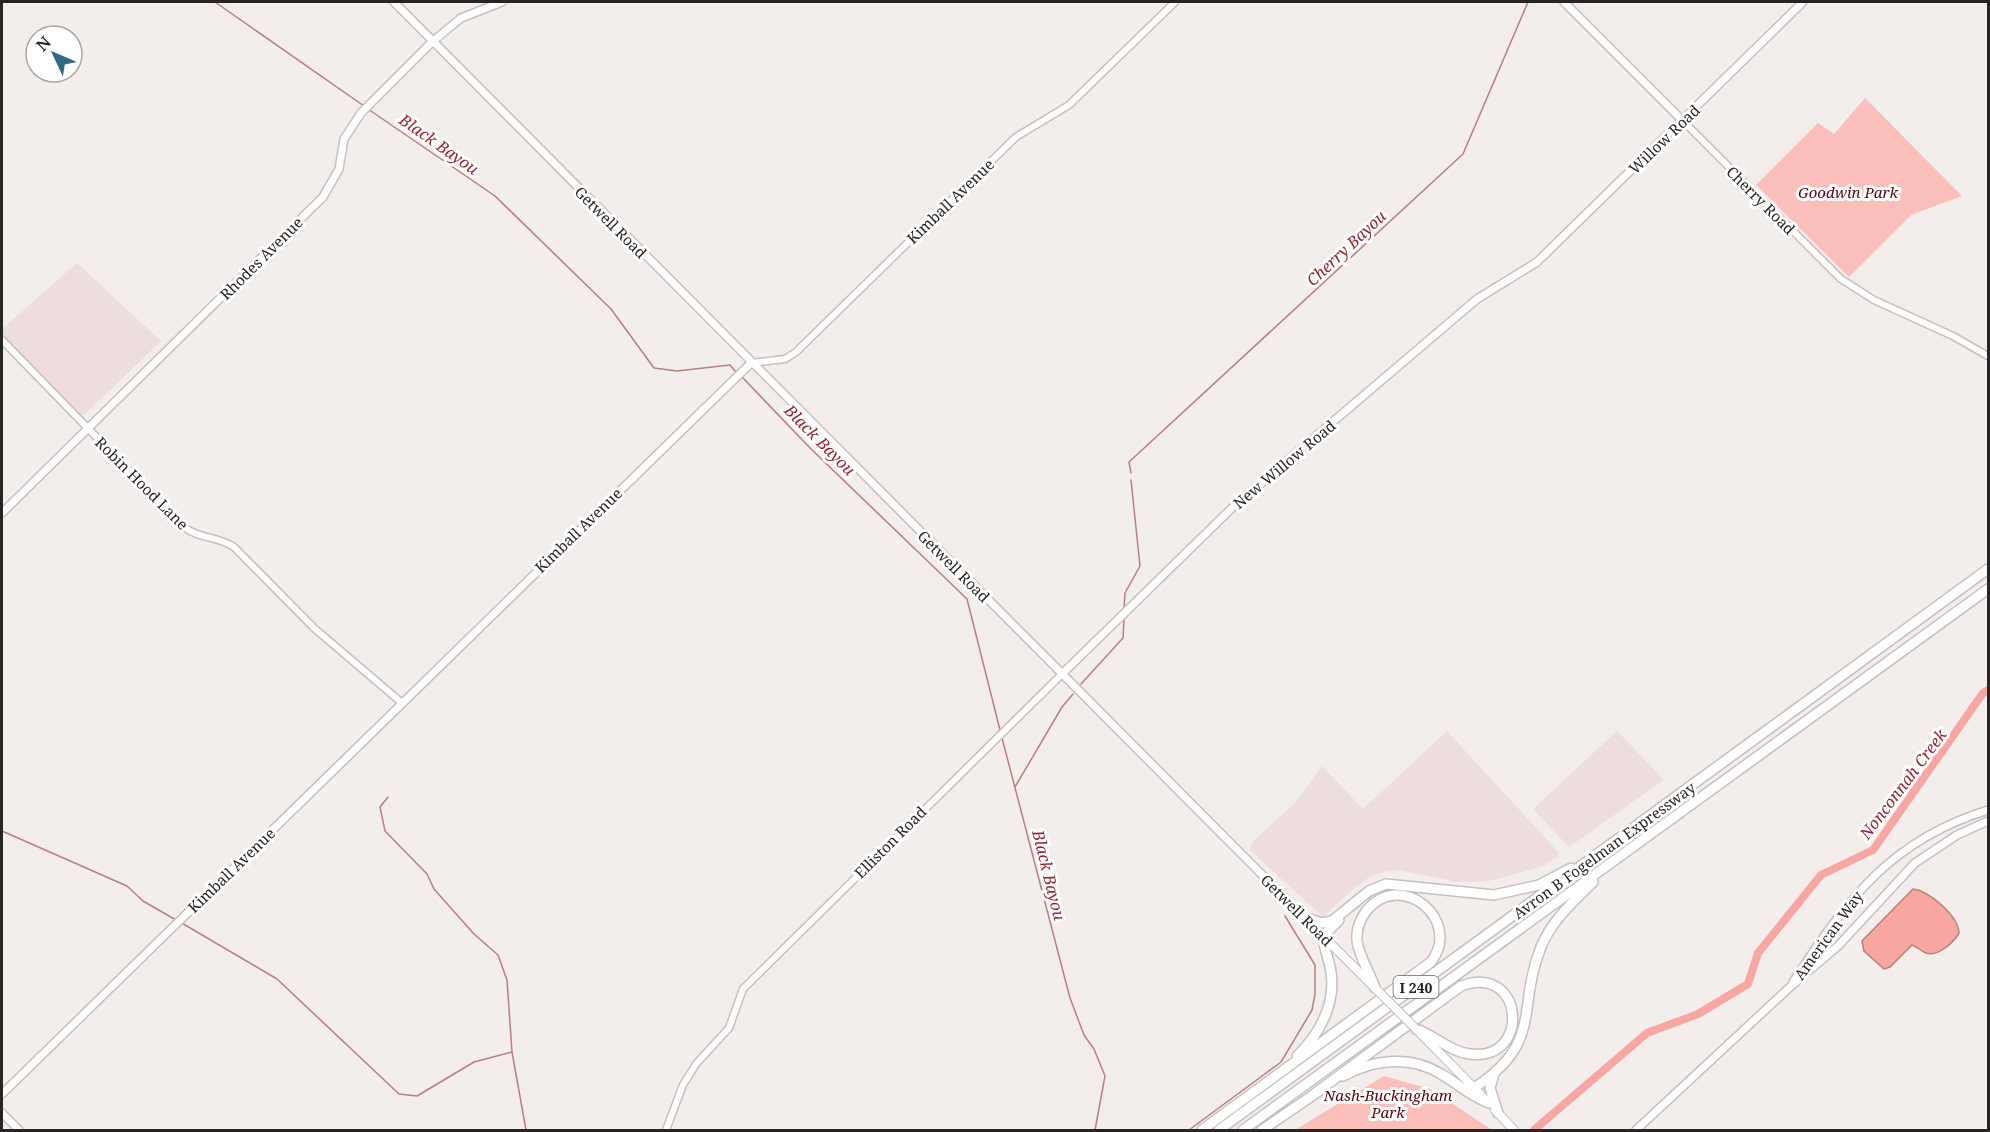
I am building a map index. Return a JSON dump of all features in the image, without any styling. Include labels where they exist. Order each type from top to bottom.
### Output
[{"type":"highway","name":"Avron B Fogelman Expressway","points":[[1219,1131],[1989,569]]},
{"type":"highway","name":"Avron B Fogelman Expressway","points":[[1243,1131],[1989,589]]},
{"type":"highway","points":[[1304,917],[1328,923],[1374,889],[1393,884],[1474,895],[1516,891],[1549,880],[1612,843]]},
{"type":"highway","points":[[1474,1088],[1512,1053],[1524,1031],[1536,964],[1550,930],[1566,908],[1608,866]]},
{"type":"highway","points":[[1202,1131],[1431,962],[1438,947],[1440,930],[1430,909],[1412,897],[1397,894],[1385,897],[1371,905],[1361,919],[1357,936],[1358,947],[1376,990]]},
{"type":"highway","points":[[1256,1091],[1301,1052],[1327,1012],[1332,981],[1323,936],[1349,908]]},
{"type":"highway","points":[[1262,1131],[1461,986],[1479,981],[1490,984],[1505,993],[1513,1008],[1514,1023],[1510,1035],[1502,1046],[1488,1053],[1461,1052],[1436,1036],[1416,1029]]},
{"type":"highway","points":[[1314,1094],[1367,1066],[1404,1061],[1432,1069],[1467,1094],[1489,1103]]},
{"type":"highway","points":[[1495,1071],[1490,1088],[1498,1113]]},
{"type":"main road","name":"Getwell Road","points":[[394,2],[1416,1029],[1511,1128]]},
{"type":"main road","name":"Rhodes Avenue","points":[[2,513],[323,197],[339,169],[344,139],[367,108],[432,42],[461,18],[502,2]]},
{"type":"main road","name":"Cherry Road","points":[[1564,2],[1683,121]]},
{"type":"main road","name":"Willow Road","points":[[1522,273],[1537,262],[1803,2]]},
{"type":"main road","name":"New Willow Road","points":[[1062,674],[1234,506],[1477,299],[1522,273]]},
{"type":"main road","name":"Kimball Avenue","points":[[2,1094],[751,363]]},
{"type":"main road","name":"American Way","points":[[1790,987],[1844,907],[1893,859],[1920,838],[1989,810]]},
{"type":"main road","name":"American Way","points":[[1636,1131],[1790,987],[1811,972],[1859,927],[1915,862],[1957,835],[1989,821]]},
{"type":"main road","points":[[2,1085],[15,1080]]},
{"type":"main road","points":[[2,1113],[19,1131]]},
{"type":"street","name":"Kimball Avenue","points":[[751,363],[785,359],[796,352],[1016,137],[1069,105],[1175,2]]},
{"type":"street","name":"Cherry Road","points":[[1683,121],[1841,279],[1868,297],[1953,336],[1989,356]]},
{"type":"street","name":"Robin Hood Lane","points":[[2,340],[184,527],[195,534],[225,541],[234,547],[314,628],[402,703]]},
{"type":"street","name":"Elliston Road","points":[[666,1131],[682,1085],[696,1064],[724,1036],[733,1020],[742,989],[1062,674]]},
{"type":"shaded area","points":[[77,263],[161,341],[85,414],[79,415],[2,336],[2,329]]},
{"type":"shaded area","points":[[1447,731],[1560,854],[1544,866],[1489,881],[1456,882],[1399,870],[1384,872],[1371,876],[1357,886],[1323,917],[1250,850],[1252,842],[1295,803],[1322,766],[1363,809]]},
{"type":"shaded area","points":[[1617,731],[1664,780],[1569,847],[1533,809]]},
{"type":"shaded area","points":[[1913,889],[1927,894],[1942,905],[1954,919],[1959,933],[1949,945],[1935,953],[1926,953],[1912,945],[1890,967],[1884,969],[1864,951],[1862,941]]},
{"type":"green space","name":"Goodwin Park","points":[[1865,98],[1962,196],[1911,215],[1849,277],[1756,185],[1818,123],[1834,134]]},
{"type":"green space","name":"Nash-Buckingham Park","points":[[1384,1076],[1430,1089],[1492,1130],[1295,1130]]},
{"type":"waterway","name":"Black Bayou","points":[[215,2],[364,106]]},
{"type":"waterway","name":"Cherry Bayou","points":[[1131,473],[1129,462],[1463,154],[1528,2]]},
{"type":"waterway","name":"Black Bayou","points":[[368,109],[495,196],[611,309],[654,368],[677,371],[730,365],[736,372]]},
{"type":"waterway","name":"Black Bayou","points":[[742,377],[811,449],[967,599],[1000,730]]},
{"type":"waterway","name":"Cherry Bayou","points":[[1124,608],[1125,593],[1140,566],[1131,480]]},
{"type":"waterway","name":"Cherry Bayou","points":[[1081,684],[1123,638],[1124,619]]},
{"type":"waterway","name":"Nonconnah Creek","points":[[1534,1130],[1647,1033],[1698,1014],[1748,984],[1758,953],[1821,875],[1873,850],[1983,693],[1988,690]]},
{"type":"waterway","name":"Cherry Bayou","points":[[1015,787],[1062,707],[1073,694]]},
{"type":"waterway","name":"Black Bayou","points":[[1002,738],[1070,998],[1084,1035],[1094,1049],[1105,1076],[1095,1130]]},
{"type":"waterway","points":[[388,797],[380,807],[385,831],[427,874],[434,889],[474,934],[498,955],[507,980],[512,1052]]},
{"type":"waterway","points":[[2,831],[127,886],[143,901],[176,920]]},
{"type":"waterway","points":[[1189,1130],[1281,1062],[1312,1010],[1315,994],[1315,965],[1285,916]]},
{"type":"waterway","points":[[180,922],[277,979],[399,1094],[417,1096],[474,1062],[512,1052],[526,1130]]}]
